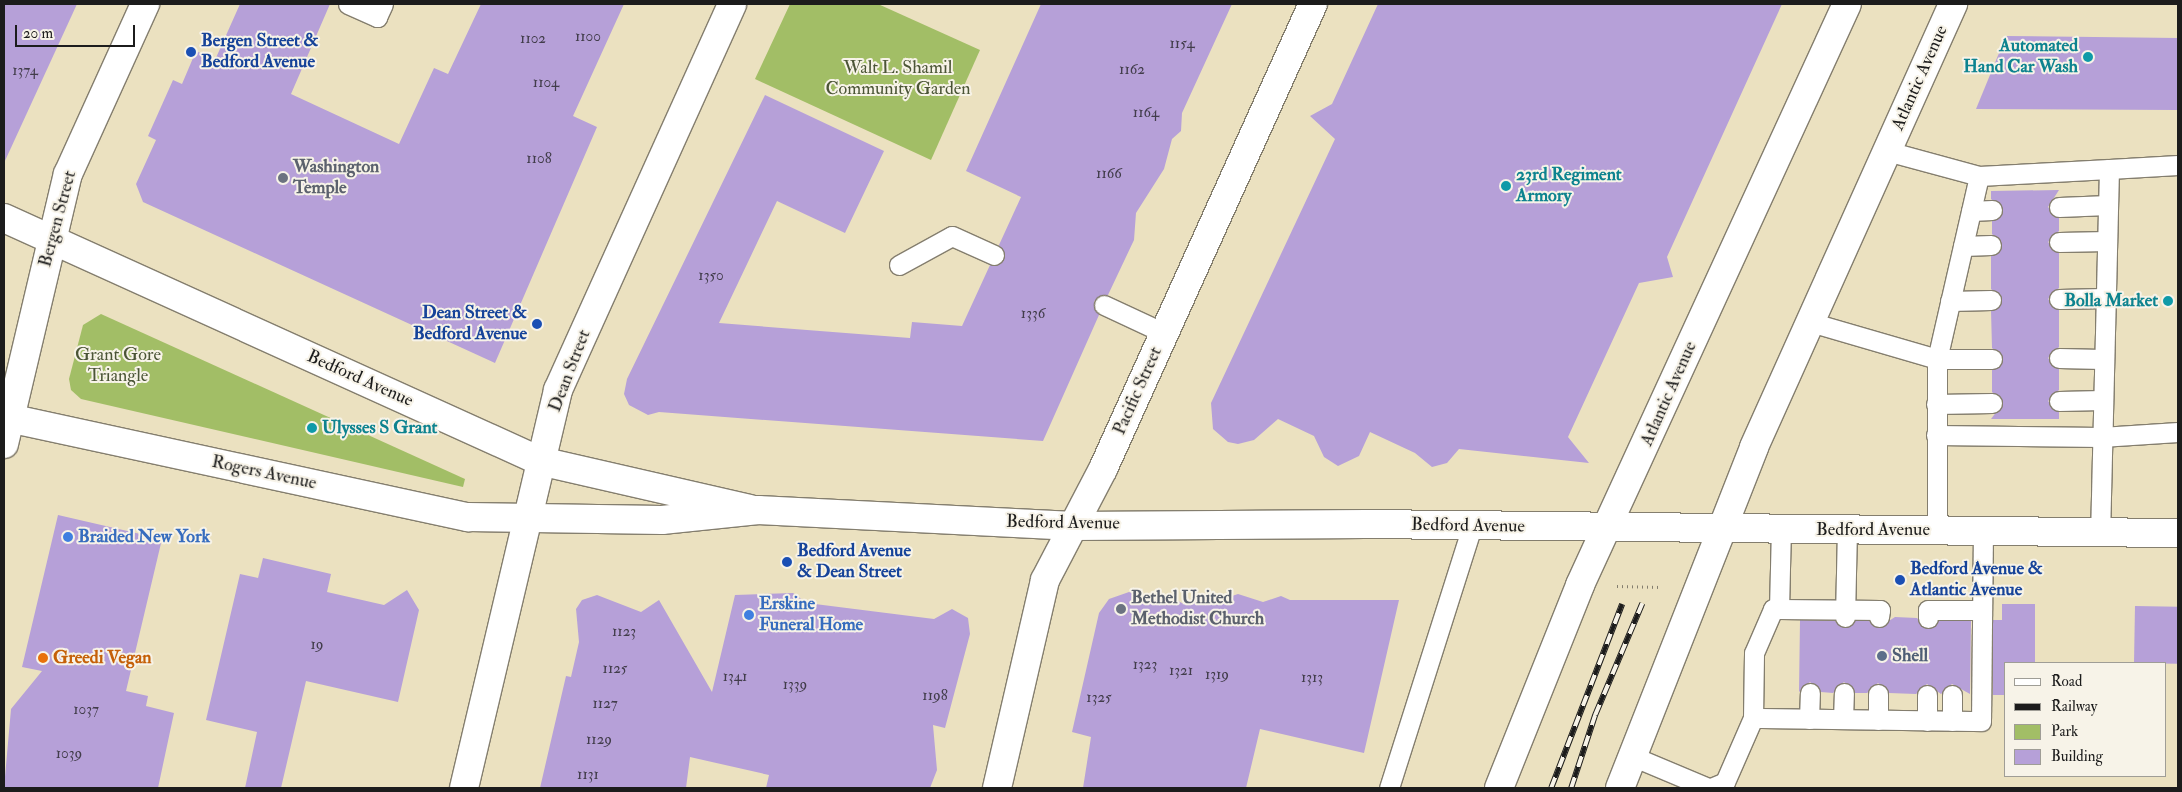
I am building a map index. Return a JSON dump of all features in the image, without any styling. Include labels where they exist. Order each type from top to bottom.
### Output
[{"type":"main road","name":"Bergen Street","points":[[4,444],[7,417],[68,174],[145,4]]},
{"type":"main road","name":"Dean Street","points":[[464,788],[558,390],[732,4]]},
{"type":"main road","name":"Pacific Street","points":[[997,788],[1045,580],[1074,526],[1164,333],[1313,4]]},
{"type":"main road","name":"Atlantic Avenue","points":[[1499,788],[1542,672],[1847,4]]},
{"type":"main road","name":"Atlantic Avenue","points":[[1620,788],[1722,528],[1810,322],[1953,4]]},
{"type":"main road","name":"Bedford Avenue","points":[[4,218],[540,461],[758,510]]},
{"type":"main road","name":"Rogers Avenue","points":[[7,417],[463,517],[526,520]]},
{"type":"main road","name":"Bedford Avenue","points":[[526,520],[662,520],[758,510],[1074,526],[1472,526],[1606,529],[1722,528],[2178,533]]},
{"type":"lane","points":[[348,4],[377,17],[383,4]]},
{"type":"lane","points":[[1887,151],[1979,176],[2178,165]]},
{"type":"lane","points":[[2100,532],[2100,437],[2109,169]]},
{"type":"lane","points":[[1938,530],[1937,359],[1979,176]]},
{"type":"lane","points":[[2059,207],[2108,205]]},
{"type":"lane","points":[[1971,210],[1992,210]]},
{"type":"lane","points":[[899,265],[952,236],[994,255]]},
{"type":"lane","points":[[2059,242],[2107,241]]},
{"type":"lane","points":[[1963,246],[1992,244]]},
{"type":"lane","points":[[2059,299],[2104,298]]},
{"type":"lane","points":[[1950,301],[1992,300]]},
{"type":"lane","points":[[1104,305],[1164,333]]},
{"type":"lane","points":[[1810,322],[1937,359],[1992,359]]},
{"type":"lane","points":[[2059,358],[2102,358]]},
{"type":"lane","points":[[2059,402],[2102,400]]},
{"type":"lane","points":[[1936,404],[1992,403]]},
{"type":"lane","points":[[1936,435],[2100,437],[2178,432]]},
{"type":"lane","points":[[1389,788],[1472,526]]},
{"type":"lane","points":[[1779,609],[1781,529]]},
{"type":"lane","points":[[1845,614],[1847,530]]},
{"type":"lane","points":[[1753,718],[1981,721],[1983,530]]},
{"type":"lane","points":[[1632,756],[1709,788],[1725,782],[1753,718],[1754,653],[1773,609],[1845,614],[1880,610],[1879,617]]},
{"type":"lane","points":[[1928,618],[1928,610],[1953,614],[1982,610]]},
{"type":"lane","points":[[1809,719],[1810,693]]},
{"type":"lane","points":[[1844,693],[1844,719]]},
{"type":"lane","points":[[1878,694],[1878,720]]},
{"type":"lane","points":[[1927,695],[1927,721]]},
{"type":"lane","points":[[1952,695],[1952,721]]},
{"type":"path","points":[[1611,586],[1665,587]]},
{"type":"green space","name":"Walt L. Shamil Community Garden","points":[[790,4],[878,4],[980,50],[931,160],[755,79]]},
{"type":"green space","name":"Grant Gore Triangle","points":[[101,314],[465,479],[463,487],[81,399],[71,390],[69,379],[83,325]]},
{"type":"building","points":[[4,4],[77,4],[4,163]]},
{"type":"building","points":[[240,4],[330,4],[291,94],[399,144],[434,68],[448,74],[481,4],[624,4],[573,116],[597,127],[495,363],[143,202],[136,184],[156,140],[148,136],[173,80],[182,84],[196,51],[215,60]]},
{"type":"building","points":[[1041,4],[1232,4],[1182,113],[1181,131],[1172,139],[1164,169],[1136,213],[1134,240],[1108,295],[1094,301],[1099,315],[1043,441],[659,412],[648,415],[629,405],[624,394],[627,379],[765,95],[884,151],[845,233],[777,201],[719,323],[910,338],[912,322],[962,326],[990,265],[1004,260],[999,245],[1021,197],[966,171]]},
{"type":"building","name":"23rd Regiment Armory","points":[[1378,4],[1782,4],[1667,257],[1673,277],[1639,283],[1568,437],[1589,463],[1459,449],[1447,463],[1432,467],[1415,453],[1370,432],[1359,456],[1338,466],[1324,457],[1314,436],[1278,419],[1254,440],[1238,444],[1228,442],[1213,429],[1211,403],[1335,139],[1310,116],[1332,104]]},
{"type":"building","name":"Automated Hand Car Wash","points":[[2006,36],[2178,38],[2177,110],[1976,109]]},
{"type":"building","points":[[2059,190],[2048,207],[2059,218],[2059,231],[2048,242],[2059,253],[2059,288],[2048,299],[2059,310],[2059,347],[2048,358],[2059,369],[2059,390],[2048,401],[2059,412],[2059,419],[1991,419],[2003,403],[1992,392],[1992,370],[2003,359],[1992,348],[1991,311],[2002,300],[1991,289],[1991,256],[2002,245],[1992,234],[1992,221],[2003,210],[1991,199],[1991,191]]},
{"type":"building","points":[[58,515],[162,539],[126,691],[148,696],[146,706],[174,713],[158,788],[4,788],[11,709],[42,671],[22,667]]},
{"type":"building","points":[[263,558],[331,574],[327,592],[384,605],[407,590],[419,610],[398,702],[306,681],[281,788],[245,788],[257,732],[206,720],[240,574],[258,578]]},
{"type":"building","points":[[1129,592],[1148,598],[1168,596],[1184,604],[1202,594],[1217,601],[1238,594],[1263,602],[1281,596],[1290,600],[1399,600],[1364,753],[1260,729],[1246,788],[1083,788],[1091,737],[1072,732],[1099,613],[1109,599]]},
{"type":"building","points":[[793,593],[807,603],[934,619],[952,609],[968,618],[970,634],[945,728],[933,725],[937,770],[930,788],[766,788],[769,775],[690,757],[686,788],[540,788],[566,676],[571,677],[579,642],[576,609],[582,600],[597,595],[641,612],[659,600],[712,692],[735,595]]},
{"type":"building","points":[[2002,604],[2035,604],[2035,662],[2004,662],[2004,695],[1993,695],[1993,620],[2002,620]]},
{"type":"building","points":[[2135,606],[2178,607],[2177,664],[2134,662]]},
{"type":"building","name":"Shell","points":[[1895,617],[1917,618],[1928,629],[1938,621],[1971,621],[1970,694],[1952,684],[1941,694],[1927,684],[1916,694],[1889,693],[1878,683],[1867,693],[1855,693],[1844,682],[1833,693],[1821,692],[1810,682],[1799,692],[1800,620],[1835,621],[1845,628],[1855,621],[1869,621],[1878,628]]},
{"type":"railway","points":[[1551,788],[1622,604]]},
{"type":"railway","points":[[1571,788],[1595,715],[1642,604]]},
{"type":"place","name":"Bergen Street & Bedford Avenue","points":[[191,52]]},
{"type":"place","name":"Automated Hand Car Wash","points":[[2088,57]]},
{"type":"place","name":"Washington Temple","points":[[283,178]]},
{"type":"place","name":"23rd Regiment Armory","points":[[1506,186]]},
{"type":"place","name":"Bolla Market","points":[[2168,301]]},
{"type":"place","name":"Dean Street & Bedford Avenue","points":[[537,324]]},
{"type":"place","name":"Ulysses S Grant","points":[[312,428]]},
{"type":"place","name":"Braided New York","points":[[68,537]]},
{"type":"place","name":"Bedford Avenue & Dean Street","points":[[787,562]]},
{"type":"place","name":"Bedford Avenue & Atlantic Avenue","points":[[1900,580]]},
{"type":"place","name":"Bethel United Methodist Church","points":[[1121,609]]},
{"type":"place","name":"Erskine Funeral Home","points":[[749,615]]},
{"type":"place","name":"Shell","points":[[1882,656]]},
{"type":"place","name":"Greedi Vegan","points":[[43,658]]}]
